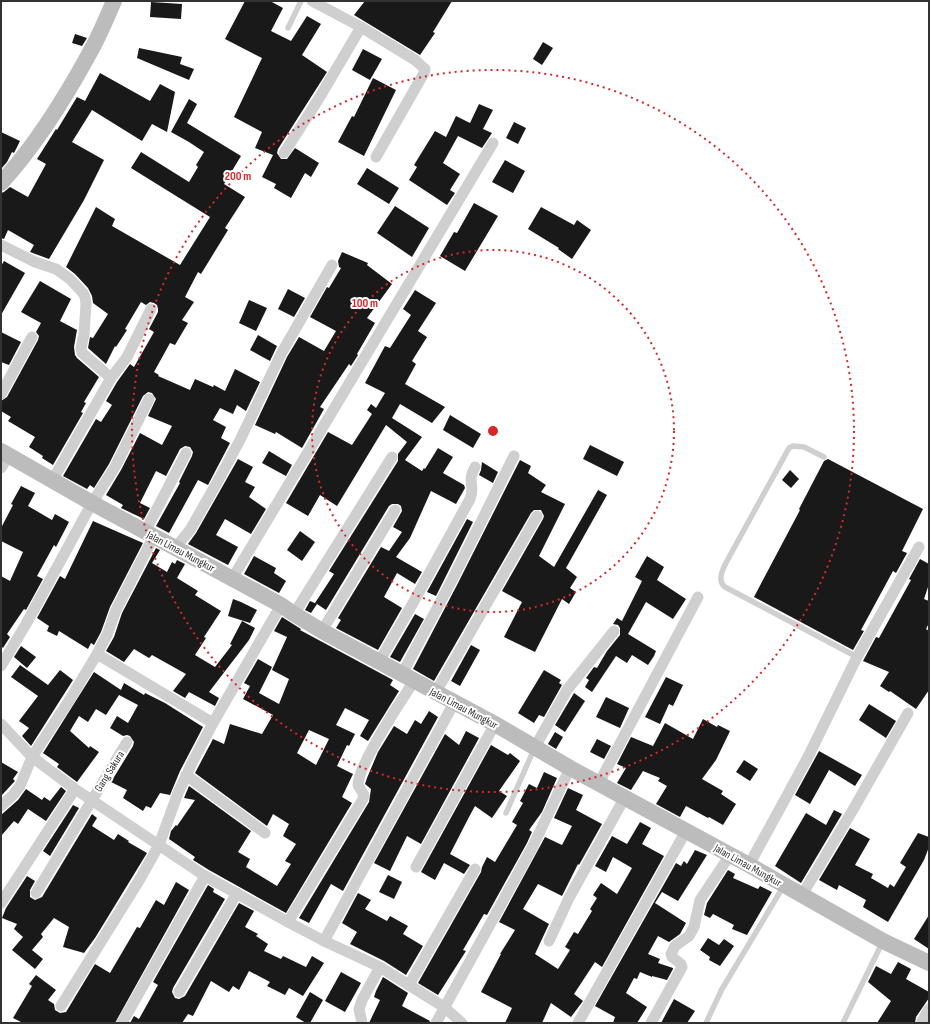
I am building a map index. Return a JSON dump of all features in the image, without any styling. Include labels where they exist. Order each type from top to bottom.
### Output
[{"type":"street","points":[[1,184],[41,134],[90,53],[114,1]]},
{"type":"street","points":[[312,1],[361,27],[415,60],[424,69],[424,73],[376,157]]},
{"type":"street","points":[[284,153],[318,100],[361,27]]},
{"type":"street","points":[[232,579],[492,143]]},
{"type":"street","points":[[1,245],[35,262],[56,269],[78,288],[85,297],[86,304],[84,334],[81,348],[82,353],[111,378]]},
{"type":"street","points":[[176,548],[190,530],[219,479],[240,440],[281,354],[332,265]]},
{"type":"street","points":[[52,481],[111,378],[128,357],[151,309]]},
{"type":"street","points":[[1,394],[32,337]]},
{"type":"street","points":[[1,666],[26,624],[92,503],[115,467],[149,399]]},
{"type":"street","points":[[1,806],[13,796],[20,786],[32,757],[97,654],[186,453]]},
{"type":"street","points":[[288,922],[363,799],[364,795],[358,785],[370,752],[408,677],[451,582],[514,456]]},
{"type":"street","points":[[294,614],[392,457]]},
{"type":"street","name":"Jalan Limau Mungkur","points":[[4,458],[52,481],[281,605],[322,631],[496,724],[570,768],[749,865],[883,941],[929,963]]},
{"type":"street","points":[[379,662],[470,499],[473,491],[471,475],[475,467]]},
{"type":"street","points":[[322,631],[395,510]]},
{"type":"street","points":[[436,692],[537,516]]},
{"type":"street","points":[[749,865],[808,757],[857,658],[919,547]]},
{"type":"street","points":[[599,783],[698,597]]},
{"type":"street","points":[[61,1006],[140,879],[159,845],[186,775],[213,723],[281,605]]},
{"type":"street","points":[[535,747],[567,690],[614,630]]},
{"type":"street","points":[[97,654],[213,723]]},
{"type":"street","points":[[324,941],[454,702]]},
{"type":"street","points":[[802,895],[908,713]]},
{"type":"street","points":[[416,867],[496,724]]},
{"type":"street","points":[[2,727],[32,757],[75,789],[205,876],[324,941],[380,967],[444,1007],[462,1023]]},
{"type":"street","name":"Gang Sakura","points":[[36,893],[91,799],[127,742]]},
{"type":"street","points":[[436,1023],[533,846],[570,768]]},
{"type":"street","points":[[186,775],[264,833]]},
{"type":"street","points":[[1,903],[75,789]]},
{"type":"street","points":[[548,941],[569,898],[625,797]]},
{"type":"street","points":[[578,1023],[686,831]]},
{"type":"street","points":[[651,1023],[682,967],[681,964],[672,957],[672,952],[675,946],[689,936],[694,927],[700,900],[730,855]]},
{"type":"street","points":[[409,985],[475,869]]},
{"type":"street","points":[[122,1023],[205,876]]},
{"type":"street","points":[[179,992],[237,893]]},
{"type":"street","points":[[362,1023],[360,1009],[362,1000],[380,967]]},
{"type":"street","points":[[922,1021],[929,1009]]},
{"type":"lane","points":[[288,28],[301,1]]},
{"type":"lane","points":[[824,457],[804,447],[793,446],[789,448],[728,559],[721,579],[722,585],[725,587],[857,658]]},
{"type":"lane","points":[[506,813],[535,747]]},
{"type":"lane","points":[[706,1023],[722,990],[784,885]]},
{"type":"lane","points":[[843,1023],[880,951],[883,941]]},
{"type":"building","points":[[245,1],[270,1],[283,8],[271,31],[291,41],[307,16],[321,24],[302,55],[327,72],[278,149],[277,153],[281,159],[287,159],[295,148],[319,163],[311,177],[305,173],[291,198],[274,188],[276,184],[262,177],[273,155],[255,148],[262,132],[234,117],[262,58],[225,39]]},
{"type":"building","points":[[365,1],[452,1],[433,32],[435,33],[420,55],[354,15]]},
{"type":"building","points":[[151,2],[182,4],[181,19],[150,17]]},
{"type":"building","points":[[75,34],[87,38],[82,46],[72,43]]},
{"type":"building","points":[[543,42],[553,48],[542,65],[533,59]]},
{"type":"building","points":[[139,48],[182,57],[180,64],[194,69],[189,80],[137,58]]},
{"type":"building","points":[[363,49],[382,59],[370,80],[352,70]]},
{"type":"building","points":[[100,73],[150,101],[160,84],[175,92],[167,132],[152,124],[142,141],[92,110],[72,142],[104,160],[84,200],[49,259],[30,252],[34,245],[8,230],[4,239],[1,238],[1,193],[10,187],[28,197],[46,164],[37,159],[77,97],[85,101]]},
{"type":"building","points":[[373,78],[396,90],[364,156],[338,142],[352,116],[354,117]]},
{"type":"building","points":[[189,99],[197,104],[187,123],[241,156],[224,184],[245,197],[225,228],[228,230],[201,274],[198,272],[185,297],[194,302],[182,320],[188,323],[175,345],[170,343],[154,372],[159,375],[158,376],[190,390],[195,379],[213,387],[214,385],[225,391],[235,369],[260,382],[246,411],[237,405],[233,414],[220,408],[213,420],[226,427],[221,438],[230,443],[208,485],[198,480],[169,533],[156,526],[180,483],[179,482],[192,456],[193,452],[190,447],[185,446],[180,449],[166,476],[156,471],[140,503],[150,508],[144,519],[121,508],[123,505],[106,495],[140,433],[162,445],[172,426],[148,416],[156,399],[152,393],[148,392],[143,396],[109,464],[94,488],[90,485],[87,489],[63,476],[96,419],[101,422],[112,405],[106,401],[130,364],[134,367],[154,332],[149,329],[158,312],[157,305],[154,303],[150,302],[146,305],[141,302],[125,329],[127,330],[116,347],[115,346],[106,364],[88,348],[90,337],[93,338],[108,314],[93,303],[92,296],[88,288],[66,267],[96,207],[115,219],[112,226],[180,265],[210,217],[131,168],[141,152],[189,182],[198,167],[196,165],[204,152],[171,132]]},
{"type":"building","points":[[479,104],[493,110],[483,129],[492,133],[482,148],[458,136],[443,163],[460,174],[450,190],[455,193],[447,205],[409,180],[417,167],[414,165],[435,131],[446,137],[456,116],[470,123]]},
{"type":"building","points":[[514,122],[526,128],[518,144],[506,138]]},
{"type":"building","points":[[1,132],[20,141],[14,153],[12,152],[7,162],[1,169]]},
{"type":"building","points":[[505,160],[525,171],[513,193],[492,182]]},
{"type":"building","points":[[367,168],[399,188],[389,204],[357,184]]},
{"type":"building","points":[[474,203],[498,216],[465,271],[440,256],[454,232],[457,233]]},
{"type":"building","points":[[395,206],[429,228],[412,257],[377,233]]},
{"type":"building","points":[[541,207],[574,225],[577,220],[591,230],[572,259],[558,249],[559,248],[528,229]]},
{"type":"building","points":[[342,252],[368,263],[367,265],[392,284],[367,318],[375,323],[351,366],[349,364],[320,407],[324,409],[302,448],[276,432],[275,434],[255,425],[287,357],[299,337],[324,351],[336,331],[310,317],[327,287],[329,288],[341,268],[339,267],[338,261]]},
{"type":"building","points":[[4,261],[25,273],[1,315],[1,266]]},
{"type":"building","points":[[40,281],[71,299],[60,321],[77,330],[74,347],[75,355],[99,377],[84,402],[86,403],[81,412],[83,413],[53,465],[29,447],[35,437],[8,421],[11,417],[1,411],[1,401],[7,397],[38,340],[39,336],[36,332],[41,323],[21,312]]},
{"type":"building","points":[[288,289],[305,298],[294,317],[278,309]]},
{"type":"building","points":[[415,290],[436,303],[418,331],[427,337],[412,361],[416,364],[405,384],[445,407],[432,423],[400,404],[392,418],[422,437],[405,460],[422,471],[424,468],[425,469],[438,448],[453,457],[443,473],[464,485],[465,488],[456,504],[431,491],[410,538],[396,557],[422,572],[415,584],[397,573],[384,597],[402,608],[378,650],[336,628],[341,620],[338,618],[381,547],[389,551],[402,532],[393,527],[402,511],[401,506],[398,504],[392,504],[389,506],[326,610],[315,603],[334,574],[329,571],[398,461],[398,454],[407,442],[386,425],[337,506],[320,495],[308,516],[286,503],[328,432],[352,445],[372,414],[367,410],[371,404],[376,408],[385,393],[365,383],[385,346],[390,348],[411,315],[403,309]]},
{"type":"building","points":[[249,300],[267,308],[256,331],[239,323]]},
{"type":"building","points":[[1,332],[21,342],[9,365],[1,362]]},
{"type":"building","points":[[258,335],[277,346],[270,361],[250,350]]},
{"type":"building","points":[[450,415],[481,434],[473,448],[443,430]]},
{"type":"building","points":[[590,445],[624,462],[617,476],[583,459]]},
{"type":"building","points":[[269,451],[292,465],[286,476],[262,463]]},
{"type":"building","points":[[238,459],[253,467],[245,482],[255,487],[249,497],[266,509],[251,534],[225,519],[216,535],[238,547],[228,565],[188,544],[196,533]]},
{"type":"building","points":[[828,459],[923,509],[902,551],[907,553],[896,573],[893,571],[861,630],[864,631],[853,650],[754,597],[824,461]]},
{"type":"building","points":[[520,460],[531,466],[528,473],[546,485],[541,492],[565,504],[539,556],[554,567],[598,490],[607,495],[566,568],[577,577],[570,588],[576,592],[569,604],[562,599],[535,652],[504,637],[522,602],[502,591],[543,519],[544,516],[541,510],[534,510],[434,681],[413,669]]},
{"type":"building","points":[[482,462],[498,472],[493,483],[479,475]]},
{"type":"building","points":[[790,470],[799,479],[791,488],[782,480]]},
{"type":"building","points":[[21,486],[35,493],[28,506],[52,520],[55,514],[69,522],[56,547],[54,545],[37,576],[43,579],[26,610],[24,609],[7,634],[10,637],[3,648],[1,646],[1,576],[10,581],[23,552],[1,541],[1,528],[13,505],[11,504]]},
{"type":"building","points":[[467,519],[473,522],[436,596],[427,592]]},
{"type":"building","points":[[93,521],[143,543],[110,607],[101,632],[94,645],[91,643],[88,649],[59,631],[57,636],[47,631],[49,626],[37,618],[60,576],[65,579]]},
{"type":"building","points":[[300,531],[315,542],[302,561],[287,550]]},
{"type":"building","points":[[156,548],[160,550],[152,563],[167,572],[172,562],[175,564],[177,560],[185,564],[177,578],[198,591],[195,595],[221,611],[204,637],[206,638],[195,655],[215,667],[232,645],[230,644],[242,621],[255,628],[249,640],[209,692],[219,698],[215,706],[189,692],[185,698],[173,691],[186,674],[152,655],[149,658],[134,649],[124,662],[106,651],[114,637],[122,613]]},
{"type":"building","points":[[254,556],[276,568],[274,573],[286,581],[279,593],[244,574]]},
{"type":"building","points":[[647,556],[664,567],[657,580],[686,599],[673,619],[646,602],[628,634],[656,651],[654,656],[648,665],[632,655],[627,663],[616,656],[592,692],[585,687],[589,680],[586,678],[594,667],[597,668],[607,651],[620,635],[620,628],[618,625],[613,624],[617,618],[622,621],[642,581],[635,577]]},
{"type":"building","points":[[920,559],[929,564],[929,584],[924,599],[929,601],[929,623],[926,629],[929,631],[929,690],[916,709],[880,686],[889,672],[863,661],[876,637],[879,638],[911,580],[909,579]]},
{"type":"building","points":[[233,599],[257,610],[250,623],[228,616]]},
{"type":"building","points":[[310,601],[317,604],[311,613],[305,610]]},
{"type":"building","points":[[415,614],[424,619],[400,662],[390,657]]},
{"type":"building","points":[[282,617],[301,629],[300,630],[393,680],[390,685],[399,691],[368,741],[360,736],[369,720],[345,708],[336,725],[355,734],[349,746],[347,745],[337,766],[353,774],[342,797],[352,803],[286,913],[193,860],[195,857],[169,839],[171,831],[176,825],[177,826],[195,800],[184,798],[189,786],[251,831],[238,852],[250,859],[246,867],[277,886],[291,864],[285,861],[296,844],[283,836],[289,824],[273,814],[267,826],[195,773],[213,739],[224,744],[230,724],[262,734],[273,715],[243,699],[250,686],[244,683],[258,659],[272,667],[259,693],[279,704],[289,679],[272,670],[287,637],[274,631]],"holes":[[[309,730],[329,739],[316,765],[297,753]]]},
{"type":"building","points":[[471,645],[480,650],[460,686],[451,681]]},
{"type":"building","points":[[21,646],[36,657],[27,668],[14,657]]},
{"type":"building","points":[[20,665],[48,685],[60,670],[73,680],[31,746],[22,736],[29,728],[19,721],[38,696],[11,677]]},
{"type":"building","points":[[544,670],[561,680],[559,683],[562,685],[544,717],[539,715],[534,723],[518,713]]},
{"type":"building","points":[[94,672],[121,690],[124,683],[144,695],[145,693],[165,703],[203,727],[180,771],[170,795],[160,793],[151,808],[146,806],[143,811],[123,798],[127,790],[111,782],[134,742],[130,736],[123,736],[110,728],[117,716],[128,723],[138,705],[119,695],[106,715],[96,709],[88,722],[79,716],[70,731],[89,748],[90,746],[99,752],[77,782],[57,767],[59,764],[43,753]]},
{"type":"building","points":[[666,677],[683,685],[673,706],[669,704],[660,724],[645,717]]},
{"type":"building","points":[[574,693],[585,701],[565,732],[555,725]]},
{"type":"building","points":[[606,697],[629,708],[620,728],[596,717]]},
{"type":"building","points":[[869,704],[896,721],[886,738],[859,720]]},
{"type":"building","points":[[429,711],[438,717],[343,891],[331,884],[309,923],[299,918],[369,802],[371,789],[365,784],[378,752],[394,726],[407,734],[415,720],[421,724]]},
{"type":"building","points":[[703,719],[717,727],[718,725],[730,731],[716,760],[702,779],[723,791],[721,794],[736,804],[723,825],[686,806],[680,817],[656,804],[667,786],[658,781],[660,778],[643,771],[631,790],[617,783],[626,768],[617,764],[631,737],[653,746],[665,723],[693,739]]},
{"type":"building","points":[[466,731],[479,738],[421,844],[407,836],[390,871],[374,863],[445,734],[459,745]]},
{"type":"building","points":[[555,732],[563,737],[556,749],[548,744]]},
{"type":"building","points":[[597,739],[611,746],[604,759],[590,752]]},
{"type":"building","points":[[491,745],[508,755],[510,753],[520,761],[499,791],[507,796],[492,818],[475,806],[450,854],[470,865],[464,874],[444,863],[435,880],[421,872]]},
{"type":"building","points":[[819,751],[862,775],[855,786],[829,770],[810,804],[795,795]]},
{"type":"building","points":[[744,760],[758,769],[750,781],[736,772]]},
{"type":"building","points":[[1,762],[18,772],[13,779],[15,781],[2,795],[1,794]]},
{"type":"building","points":[[544,772],[557,778],[542,812],[529,830],[532,832],[527,843],[487,915],[484,914],[463,950],[466,951],[438,995],[418,983],[481,872],[487,857],[495,862],[517,825],[512,822],[523,803],[520,801],[529,784],[537,788]]},
{"type":"building","points":[[61,787],[66,791],[46,821],[28,809],[18,824],[14,821],[1,836],[1,815],[18,800],[26,789],[42,800],[44,797],[50,801]]},
{"type":"building","points":[[568,788],[583,795],[576,810],[602,824],[579,865],[578,864],[562,896],[538,884],[523,909],[549,924],[535,954],[558,969],[570,950],[565,947],[574,932],[578,934],[592,911],[590,909],[597,898],[593,895],[601,883],[617,894],[632,868],[613,857],[606,872],[595,866],[612,836],[627,844],[640,822],[651,828],[642,844],[664,856],[602,967],[595,962],[574,994],[583,1001],[571,1017],[551,1003],[542,1023],[505,1023],[512,1008],[481,992],[500,954],[515,930],[499,922],[545,837],[562,845],[572,826],[554,818]]},
{"type":"building","points":[[73,805],[79,808],[50,856],[43,851]]},
{"type":"building","points":[[834,810],[842,814],[801,883],[775,866],[806,813],[826,825]]},
{"type":"building","points":[[92,814],[97,818],[92,826],[114,840],[118,834],[129,841],[128,842],[147,853],[95,938],[84,953],[63,947],[69,927],[54,918],[41,934],[43,937],[32,950],[43,959],[35,969],[12,950],[23,937],[14,929],[17,924],[2,918],[6,908],[27,876],[35,881],[30,890],[30,897],[35,900],[42,897]]},
{"type":"building","points":[[850,828],[870,839],[855,865],[873,874],[871,878],[888,888],[890,884],[894,887],[906,867],[900,863],[918,833],[929,837],[929,847],[924,860],[888,922],[863,907],[866,900],[839,885],[837,890],[819,880]]},
{"type":"building","points":[[695,850],[707,855],[678,901],[662,892],[655,903],[686,923],[680,934],[669,942],[658,936],[648,954],[660,959],[658,963],[673,969],[667,980],[652,977],[640,972],[637,979],[634,978],[626,993],[647,1007],[637,1023],[613,1023],[615,1017],[595,1006],[676,863],[681,866],[684,861],[687,864]]},
{"type":"building","points":[[728,870],[735,874],[733,878],[758,889],[760,886],[772,892],[747,935],[732,929],[734,925],[713,914],[710,918],[704,915],[707,903]]},
{"type":"building","points":[[388,875],[402,882],[394,899],[379,892]]},
{"type":"building","points":[[176,882],[189,890],[115,1023],[23,1023],[13,1018],[32,986],[29,984],[36,975],[56,990],[48,1000],[54,1004],[55,1010],[60,1013],[66,1012],[95,964],[110,973],[137,927],[140,928],[156,900],[164,905]]},
{"type":"building","points":[[208,885],[214,889],[213,892],[225,899],[173,988],[172,992],[175,998],[179,999],[185,996],[239,903],[254,911],[245,927],[258,934],[256,936],[268,944],[264,951],[281,959],[283,956],[306,967],[312,956],[324,963],[303,996],[289,988],[285,995],[267,986],[270,982],[249,971],[239,990],[233,986],[229,992],[211,981],[193,1016],[188,1014],[182,1023],[130,1023],[134,1016],[139,1019],[158,985],[153,982]]},
{"type":"building","points":[[358,893],[371,900],[365,909],[387,921],[390,916],[408,926],[403,934],[423,946],[406,975],[384,961],[350,944],[357,932],[342,923]]},
{"type":"building","points":[[929,915],[929,949],[914,939]]},
{"type":"building","points":[[708,938],[719,945],[724,939],[734,946],[720,966],[709,960],[710,957],[700,950]]},
{"type":"building","points":[[898,962],[911,969],[906,979],[929,992],[929,998],[916,1017],[915,1023],[877,1023],[891,1001],[868,982],[876,966],[891,974]]},
{"type":"building","points":[[341,972],[361,983],[345,1012],[325,1001]]},
{"type":"building","points":[[383,977],[408,993],[402,1006],[430,1021],[429,1023],[369,1023],[380,1000],[374,997]]},
{"type":"building","points":[[310,992],[323,1000],[310,1023],[306,1023],[296,1017]]},
{"type":"building","points":[[674,999],[695,1011],[687,1023],[661,1023]]}]
